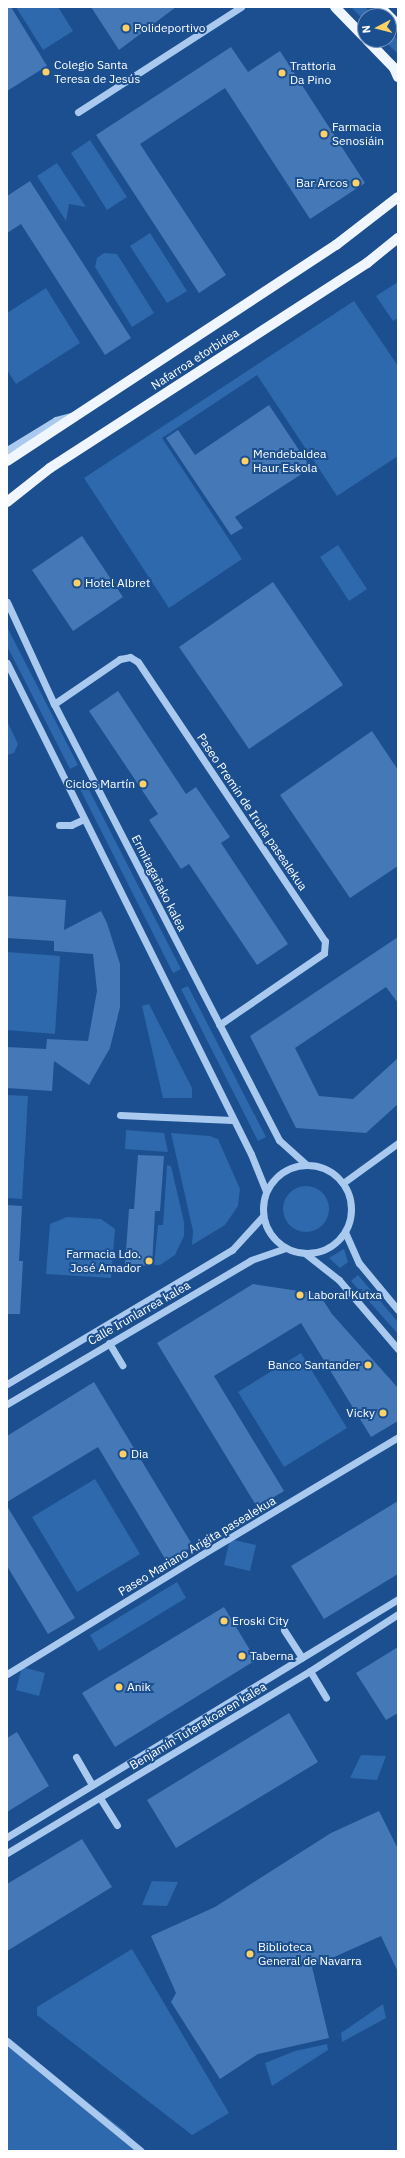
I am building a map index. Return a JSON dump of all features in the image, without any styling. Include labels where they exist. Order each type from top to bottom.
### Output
[{"type":"main road","points":[[335,7],[357,30]]},
{"type":"main road","points":[[380,7],[398,25]]},
{"type":"main road","points":[[375,48],[394,68],[398,77]]},
{"type":"main road","name":"Nafarroa etorbidea","points":[[7,461],[336,245],[398,197]]},
{"type":"main road","name":"Nafarroa etorbidea","points":[[7,502],[50,468],[367,263],[398,238]]},
{"type":"street","points":[[78,112],[241,7]]},
{"type":"street","name":"Nafarroa etorbidea","points":[[7,450],[56,420],[79,414]]},
{"type":"street","name":"Ermitagañako kalea","points":[[7,602],[54,704],[219,1025],[280,1140],[306,1164]]},
{"type":"street","name":"Paseo Premin de Iruña pasealekua","points":[[54,704],[120,659],[130,657],[138,662],[325,941],[324,953],[219,1025]]},
{"type":"street","points":[[7,663],[232,1120],[251,1154],[266,1191]]},
{"type":"street","points":[[59,825],[71,825],[84,819]]},
{"type":"street","points":[[120,1115],[232,1120]]},
{"type":"street","points":[[343,1183],[398,1143]]},
{"type":"street","points":[[306,1254],[328,1248],[345,1232],[351,1210],[351,1198],[343,1183],[327,1169],[306,1164],[290,1168],[276,1177],[266,1191],[263,1216],[270,1235],[285,1248],[306,1254],[339,1280],[398,1349]]},
{"type":"street","name":"Calle Irunlarrea kalea","points":[[7,1384],[232,1250],[263,1216]]},
{"type":"street","points":[[345,1232],[359,1263],[398,1310]]},
{"type":"street","name":"Calle Irunlarrea kalea","points":[[7,1404],[251,1260],[285,1248]]},
{"type":"street","points":[[109,1343],[122,1365]]},
{"type":"street","name":"Paseo Mariano Arigita pasealekua","points":[[7,1674],[201,1554],[398,1437]]},
{"type":"street","name":"Benjamín Tuterakoaren kalea","points":[[7,1837],[398,1599]]},
{"type":"street","name":"Benjamín Tuterakoaren kalea","points":[[7,1854],[310,1671],[398,1614]]},
{"type":"street","points":[[284,1630],[302,1658]]},
{"type":"street","points":[[310,1671],[326,1698]]},
{"type":"street","points":[[76,1757],[92,1785]]},
{"type":"street","points":[[100,1798],[117,1825]]},
{"type":"street","points":[[7,2040],[141,2151]]},
{"type":"shaded area","points":[[16,7],[58,7],[73,31],[43,50]]},
{"type":"shaded area","points":[[351,7],[366,8],[357,8],[357,13]]},
{"type":"shaded area","points":[[397,39],[398,40],[398,54],[392,48],[397,48]]},
{"type":"shaded area","points":[[90,140],[127,197],[107,210],[71,153]]},
{"type":"shaded area","points":[[57,163],[86,207],[69,204],[66,221],[37,176]]},
{"type":"shaded area","points":[[150,233],[187,291],[167,303],[130,246]]},
{"type":"shaded area","points":[[104,253],[117,254],[154,313],[132,327],[95,267],[97,258]]},
{"type":"shaded area","points":[[398,282],[398,318],[393,321],[376,296]]},
{"type":"shaded area","points":[[46,288],[80,343],[16,384],[7,370],[7,313]]},
{"type":"shaded area","points":[[354,301],[398,366],[398,456],[337,496],[257,375],[162,438],[242,559],[169,608],[84,478]]},
{"type":"shaded area","points":[[338,545],[367,589],[349,601],[320,557]]},
{"type":"shaded area","points":[[7,627],[78,765],[70,769],[7,646]]},
{"type":"shaded area","points":[[7,721],[18,744],[14,753],[7,755]]},
{"type":"shaded area","points":[[85,782],[181,969],[173,973],[78,785]]},
{"type":"shaded area","points":[[7,952],[60,956],[55,1034],[7,1030]]},
{"type":"shaded area","points":[[188,986],[266,1137],[258,1141],[181,989]]},
{"type":"shaded area","points":[[149,1004],[192,1088],[192,1098],[163,1098],[142,1006]]},
{"type":"shaded area","points":[[7,1095],[28,1096],[22,1199],[7,1198]]},
{"type":"shaded area","points":[[126,1130],[164,1133],[168,1152],[125,1149]]},
{"type":"shaded area","points":[[171,1133],[210,1136],[218,1139],[240,1189],[238,1206],[225,1225],[192,1245],[193,1231]]},
{"type":"shaded area","points":[[167,1165],[171,1166],[184,1222],[184,1236],[175,1255],[160,1265],[154,1265],[158,1225],[163,1225]]},
{"type":"shaded area","points":[[306,1186],[319,1190],[325,1196],[329,1209],[325,1222],[319,1228],[306,1232],[293,1228],[287,1222],[283,1209],[287,1196],[293,1190]]},
{"type":"shaded area","points":[[67,1217],[101,1219],[115,1229],[111,1278],[46,1274],[50,1224]]},
{"type":"shaded area","points":[[344,1249],[348,1262],[340,1268],[329,1258]]},
{"type":"shaded area","points":[[358,1275],[398,1322],[398,1334],[351,1281]]},
{"type":"shaded area","points":[[301,1353],[347,1428],[284,1467],[238,1392]]},
{"type":"shaded area","points":[[95,1479],[140,1554],[77,1592],[32,1517]]},
{"type":"shaded area","points":[[230,1539],[256,1545],[250,1571],[224,1565]]},
{"type":"shaded area","points":[[177,1582],[186,1598],[99,1651],[90,1635]]},
{"type":"shaded area","points":[[22,1667],[45,1673],[39,1696],[16,1690]]},
{"type":"shaded area","points":[[361,1755],[386,1756],[377,1780],[350,1778]]},
{"type":"shaded area","points":[[152,1881],[178,1882],[167,1906],[142,1905]]},
{"type":"shaded area","points":[[132,1949],[229,2113],[192,2135],[37,2015],[37,2007]]},
{"type":"shaded area","points":[[383,2004],[386,2018],[342,2042],[341,2033]]},
{"type":"shaded area","points":[[7,2041],[125,2131],[141,2151],[7,2151]]},
{"type":"shaded area","points":[[327,2044],[328,2050],[272,2086],[265,2063],[295,2051]]},
{"type":"building","points":[[7,7],[11,7],[47,66],[7,91]]},
{"type":"building","name":"Polideportivo","points":[[91,7],[176,7],[119,50]]},
{"type":"building","points":[[231,47],[248,72],[280,51],[365,183],[310,219],[225,88],[140,144],[226,275],[199,293],[96,135]]},
{"type":"building","points":[[30,181],[131,338],[105,355],[21,224],[7,233],[7,196]]},
{"type":"building","points":[[269,405],[311,468],[235,517],[243,528],[231,535],[166,438],[178,430],[195,455]]},
{"type":"building","name":"Hotel Albret","points":[[82,536],[123,597],[73,631],[32,570]]},
{"type":"building","points":[[273,582],[343,685],[249,749],[179,647]]},
{"type":"building","points":[[118,691],[186,794],[196,787],[230,837],[221,843],[288,944],[257,965],[189,864],[181,869],[149,820],[158,814],[89,711]]},
{"type":"building","points":[[372,731],[398,770],[398,866],[350,898],[280,795]]},
{"type":"building","points":[[7,896],[66,900],[64,930],[101,911],[107,923],[120,964],[120,1007],[110,1048],[89,1085],[54,1061],[52,1091],[7,1088],[7,1047],[46,1049],[47,1039],[88,1041],[97,991],[93,954],[54,951],[54,941],[7,938]]},
{"type":"building","points":[[398,937],[398,1003],[386,987],[295,1048],[319,1096],[353,1099],[398,1058],[398,1104],[366,1133],[296,1128],[250,1036]]},
{"type":"building","points":[[138,1155],[164,1156],[160,1211],[155,1211],[152,1266],[125,1264],[129,1209],[134,1209]]},
{"type":"building","points":[[7,1205],[22,1206],[19,1261],[23,1261],[20,1314],[7,1314]]},
{"type":"building","points":[[253,1284],[319,1294],[332,1314],[398,1388],[398,1421],[371,1437],[301,1323],[214,1376],[284,1491],[257,1507],[157,1343]]},
{"type":"building","points":[[94,1382],[193,1546],[167,1562],[98,1447],[7,1502],[7,1436]]},
{"type":"building","points":[[398,1501],[398,1574],[324,1619],[291,1566]]},
{"type":"building","points":[[7,1506],[75,1618],[48,1634],[7,1566]]},
{"type":"building","points":[[224,1607],[256,1660],[115,1747],[82,1693]]},
{"type":"building","points":[[398,1647],[398,1713],[386,1720],[356,1673]]},
{"type":"building","points":[[289,1713],[318,1762],[176,1848],[147,1800]]},
{"type":"building","points":[[17,1732],[49,1786],[7,1812],[7,1738]]},
{"type":"building","name":"Biblioteca General de Navarra","points":[[379,1811],[398,1849],[398,1972],[381,1936],[312,1967],[329,2038],[258,2054],[220,2079],[171,2002],[176,1993],[151,1936],[215,1907],[331,1833]]},
{"type":"building","points":[[82,1839],[112,1887],[7,1951],[7,1884]]},
{"type":"place","name":"Polideportivo","points":[[126,28]]},
{"type":"place","name":"Colegio Santa Teresa de Jesús","points":[[46,72]]},
{"type":"place","name":"Trattoria Da Pino","points":[[282,73]]},
{"type":"place","name":"Farmacia Senosiáin","points":[[324,134]]},
{"type":"place","name":"Bar Arcos","points":[[356,183]]},
{"type":"place","name":"Mendebaldea Haur Eskola","points":[[245,461]]},
{"type":"place","name":"Hotel Albret","points":[[77,583]]},
{"type":"place","name":"Ciclos Martín","points":[[143,784]]},
{"type":"place","name":"Farmacia Ldo. José Amador","points":[[149,1261]]},
{"type":"place","name":"Laboral Kutxa","points":[[300,1295]]},
{"type":"place","name":"Banco Santander","points":[[368,1365]]},
{"type":"place","name":"Vicky","points":[[383,1413]]},
{"type":"place","name":"Dia","points":[[123,1454]]},
{"type":"place","name":"Eroski City","points":[[224,1621]]},
{"type":"place","name":"Taberna","points":[[242,1656]]},
{"type":"place","name":"Anik","points":[[119,1687]]},
{"type":"place","name":"Biblioteca General de Navarra","points":[[250,1954]]}]
